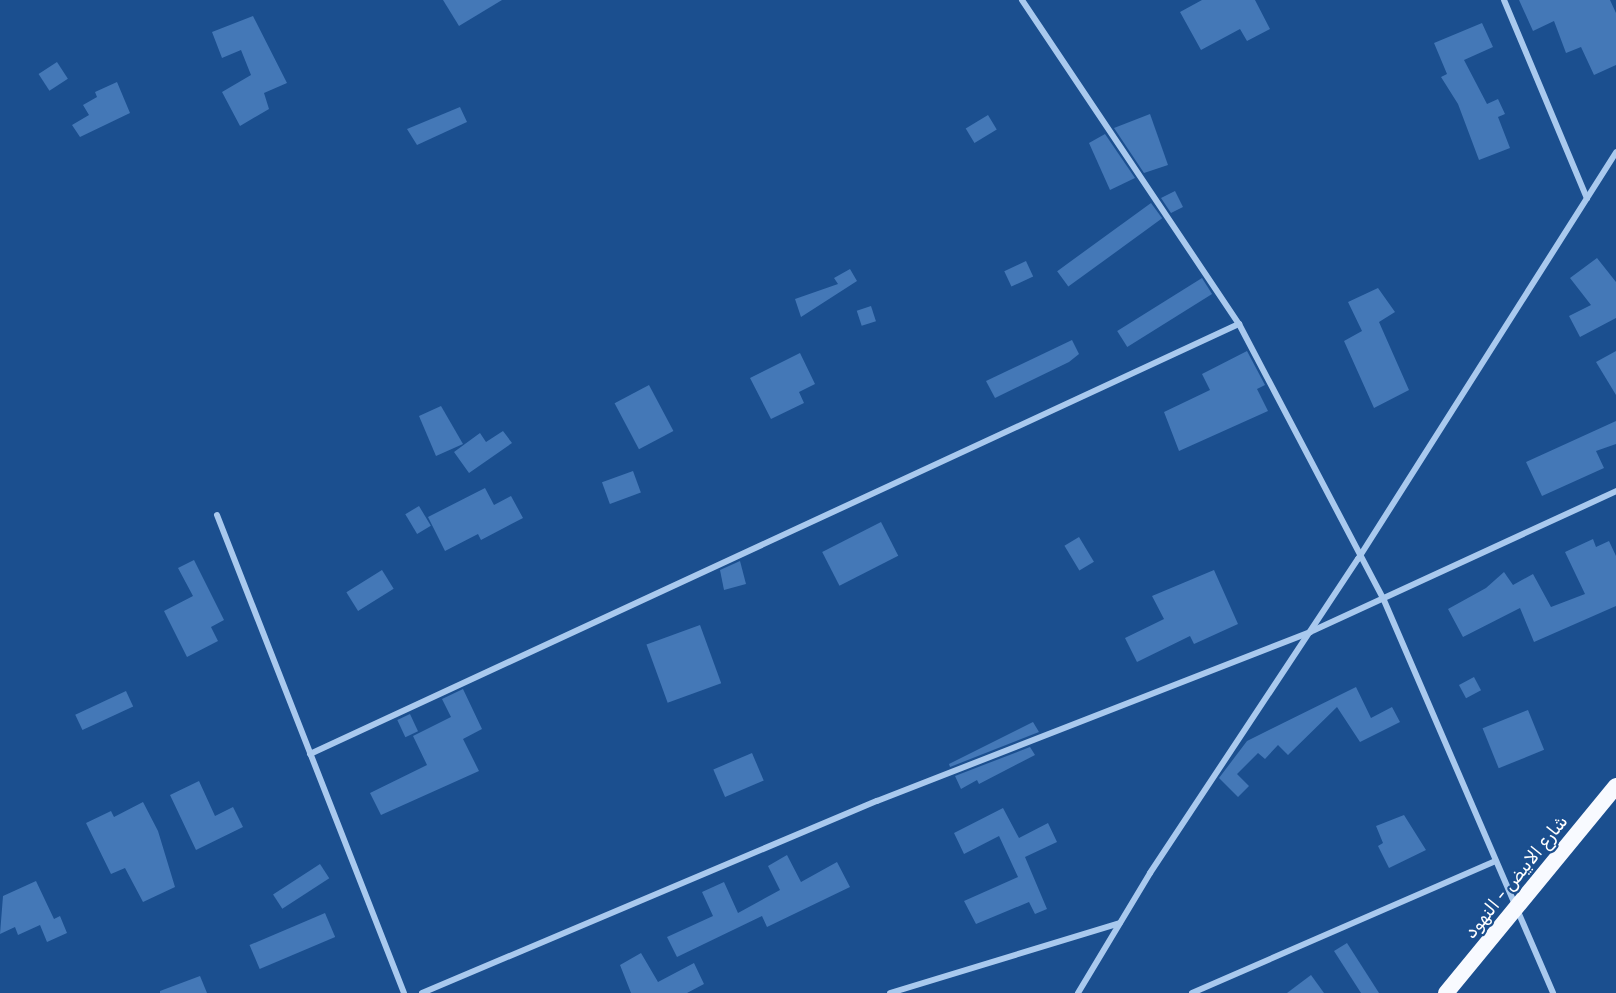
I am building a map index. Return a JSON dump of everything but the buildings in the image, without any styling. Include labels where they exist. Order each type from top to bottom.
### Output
[{"type":"highway","name":"شارع الابيض - النهود","points":[[1446,993],[1616,786]]},
{"type":"street","points":[[1022,0],[1239,324],[1358,559],[1383,598],[1553,993]]},
{"type":"street","points":[[1504,0],[1587,198]]},
{"type":"street","points":[[1078,993],[1120,922],[1358,559],[1616,152]]},
{"type":"street","points":[[310,754],[1239,324]]},
{"type":"street","points":[[422,993],[876,801],[1310,632],[1616,490]]},
{"type":"street","points":[[217,515],[404,993]]},
{"type":"street","points":[[1192,993],[1496,861]]},
{"type":"street","points":[[890,993],[1120,922]]}]
